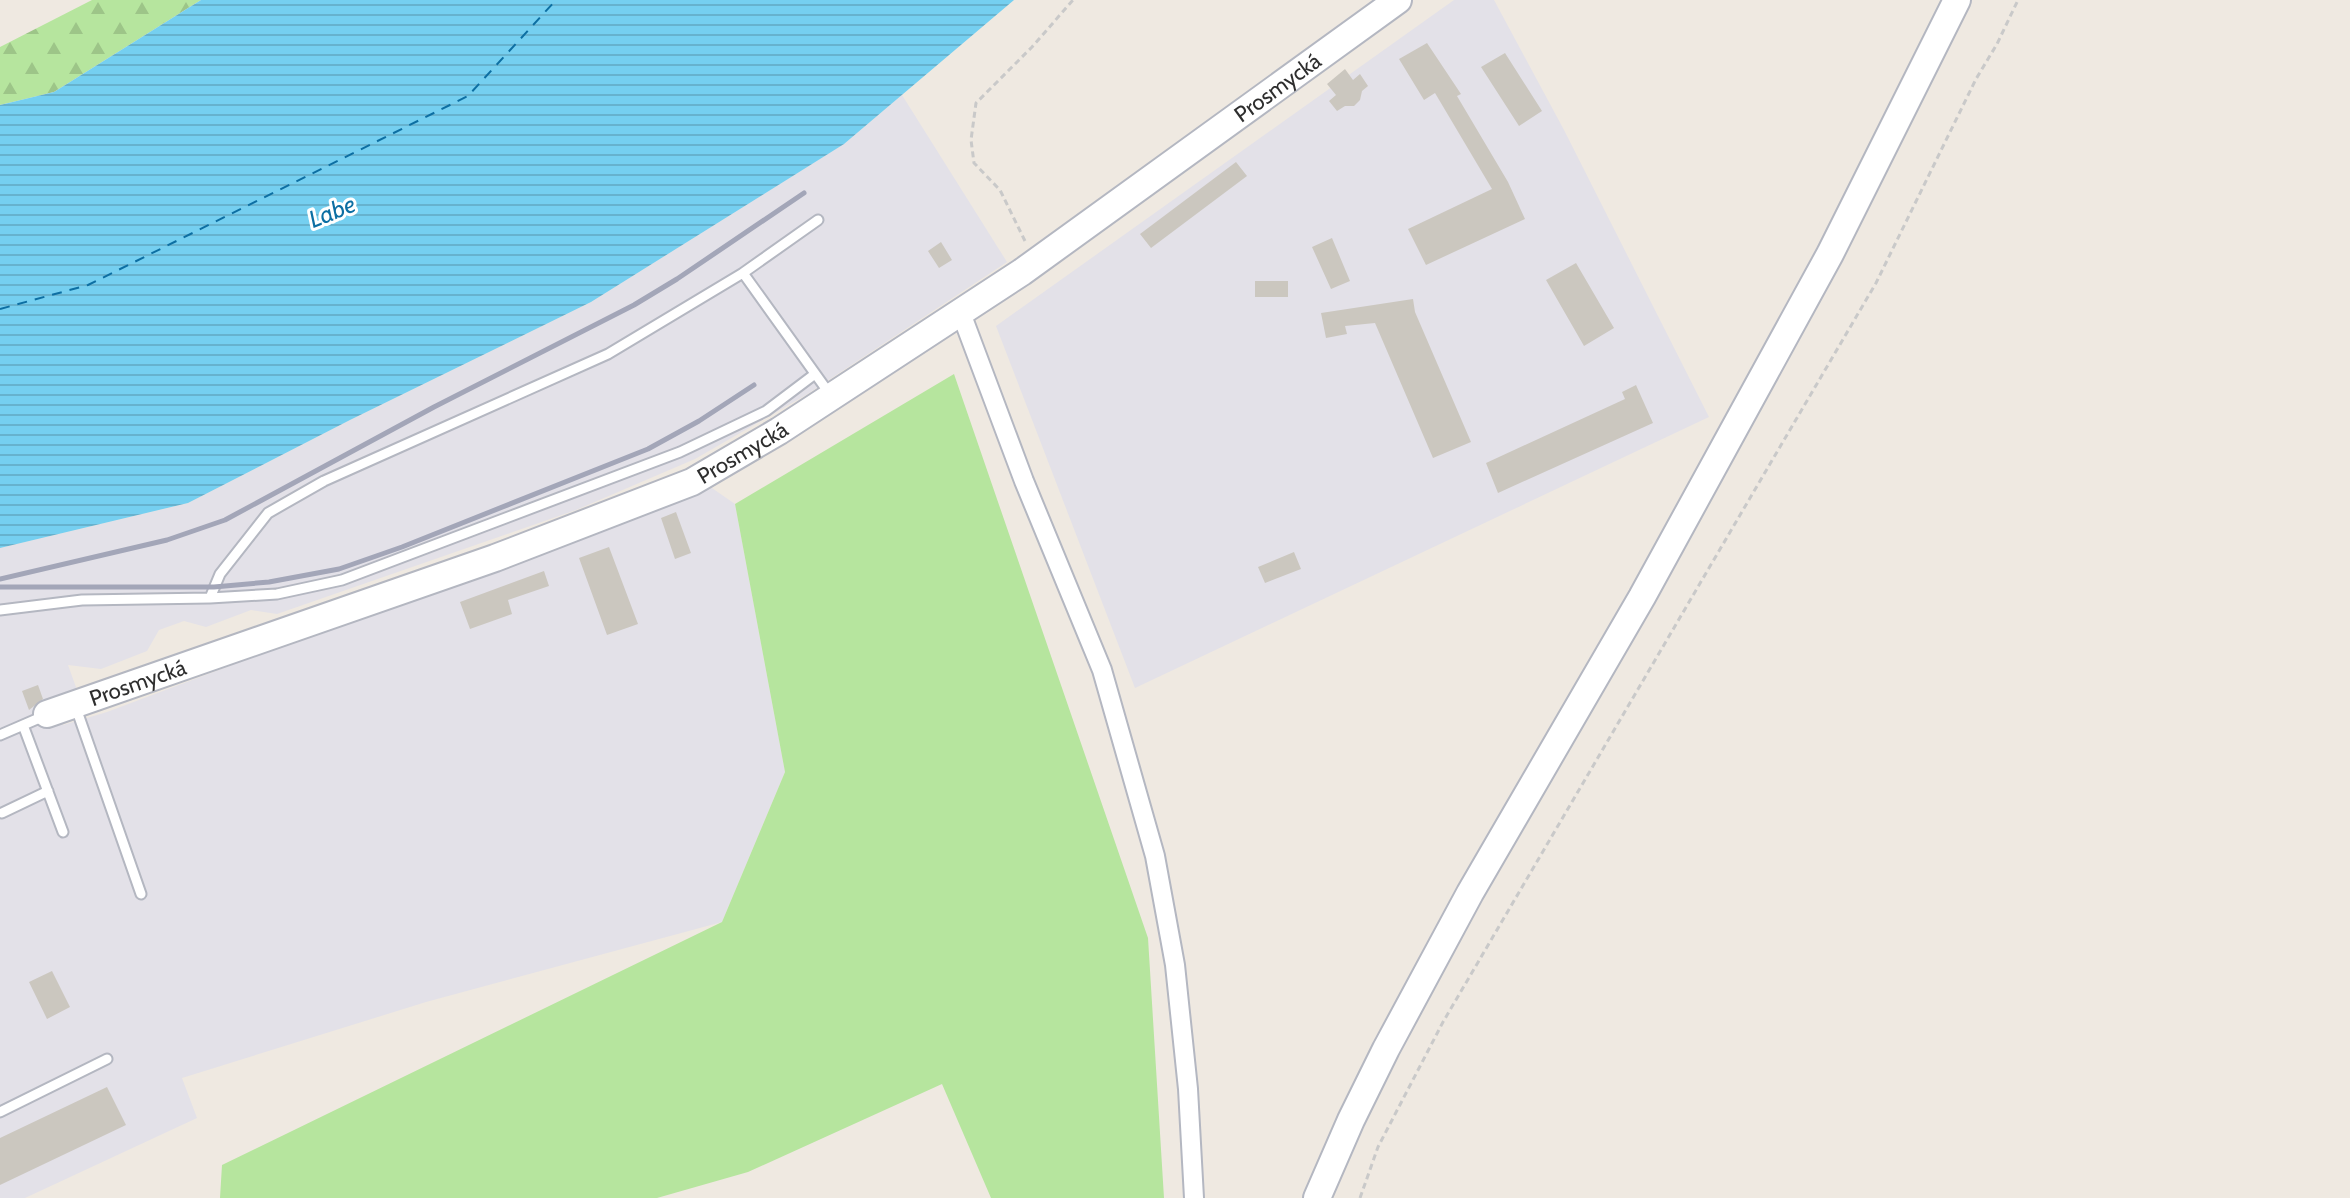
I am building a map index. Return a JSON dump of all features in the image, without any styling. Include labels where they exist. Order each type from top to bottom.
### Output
[{"type":"street","name":"Prosmycká","points":[[35,720],[495,558],[692,482],[779,431],[1022,272],[1398,0]]},
{"type":"street","points":[[1317,1198],[1386,1049],[1470,893],[1642,597],[1830,254],[1957,0]]},
{"type":"street","points":[[961,313],[1024,481],[1102,670],[1155,856],[1175,965],[1188,1089],[1194,1198]]},
{"type":"lane","points":[[210,598],[220,574],[268,513],[324,481],[608,354],[743,273],[818,220]]},
{"type":"lane","points":[[743,273],[831,396]]},
{"type":"lane","points":[[0,610],[82,600],[277,594],[342,580],[680,452],[766,411],[815,374]]},
{"type":"lane","points":[[75,705],[141,894]]},
{"type":"lane","points":[[35,720],[48,791],[63,832]]},
{"type":"lane","name":"Prosmycká","points":[[0,735],[35,720]]},
{"type":"lane","points":[[2,813],[48,791]]},
{"type":"lane","points":[[0,1112],[107,1059]]},
{"type":"path","points":[[1022,272],[1027,244],[1000,190],[974,163],[971,140],[976,103],[1073,0]]},
{"type":"path","points":[[1360,1198],[1378,1147],[1443,1022],[1876,283],[2018,0]]},
{"type":"shaded area","points":[[1454,0],[1494,0],[1564,130],[1709,417],[1135,688],[996,326]]},
{"type":"shaded area","points":[[902,95],[1007,262],[806,395],[695,459],[576,510],[277,614],[251,610],[206,627],[184,621],[159,630],[147,651],[101,669],[68,665],[77,690],[55,702],[63,725],[107,712],[709,486],[735,504],[785,772],[722,922],[426,1002],[182,1078],[197,1118],[25,1198],[0,1198],[0,548],[188,503],[591,302],[845,143]]},
{"type":"green space","points":[[92,0],[201,0],[54,92],[0,105],[0,47]]},
{"type":"green space","points":[[954,374],[1148,938],[1164,1198],[991,1198],[942,1084],[748,1172],[657,1198],[220,1198],[222,1165],[722,922],[785,772],[735,504]]},
{"type":"water","name":"Labe","points":[[201,0],[1014,0],[844,144],[591,302],[188,503],[0,548],[0,105],[54,92]]},
{"type":"building","points":[[1427,43],[1461,94],[1457,96],[1508,182],[1525,219],[1426,265],[1408,229],[1492,189],[1435,93],[1424,100],[1399,59]]},
{"type":"building","points":[[1505,53],[1542,111],[1519,126],[1481,67]]},
{"type":"building","points":[[1345,69],[1353,80],[1360,74],[1368,86],[1354,106],[1345,106],[1337,111],[1329,101],[1336,95],[1327,84]]},
{"type":"building","points":[[1236,162],[1247,176],[1151,248],[1140,234]]},
{"type":"building","points":[[1332,238],[1350,281],[1331,289],[1312,247]]},
{"type":"building","points":[[941,242],[952,260],[939,268],[928,251]]},
{"type":"building","points":[[1576,263],[1614,328],[1584,346],[1546,280]]},
{"type":"building","points":[[1255,281],[1288,281],[1288,297],[1255,297]]},
{"type":"building","points":[[1413,299],[1415,312],[1471,442],[1433,458],[1375,323],[1345,326],[1347,334],[1326,338],[1321,313]]},
{"type":"building","points":[[1636,385],[1653,423],[1498,493],[1486,463],[1625,399],[1622,392]]},
{"type":"building","points":[[676,512],[691,553],[675,559],[661,518]]},
{"type":"building","points":[[609,547],[638,624],[607,635],[579,558]]},
{"type":"building","points":[[1294,552],[1301,569],[1265,583],[1258,567]]},
{"type":"building","points":[[544,571],[549,586],[508,600],[512,614],[470,629],[460,602]]},
{"type":"building","points":[[38,685],[43,699],[29,710],[22,691]]},
{"type":"building","points":[[52,971],[70,1007],[47,1019],[29,982]]},
{"type":"building","points":[[107,1087],[126,1125],[0,1185],[0,1138]]},
{"type":"ferry route","points":[[0,309],[88,285],[468,96],[556,0]]},
{"type":"railway","points":[[0,579],[167,540],[225,520],[434,407],[634,305],[804,193]]},
{"type":"railway","points":[[0,587],[214,587],[269,582],[339,569],[648,449],[754,385]]}]
